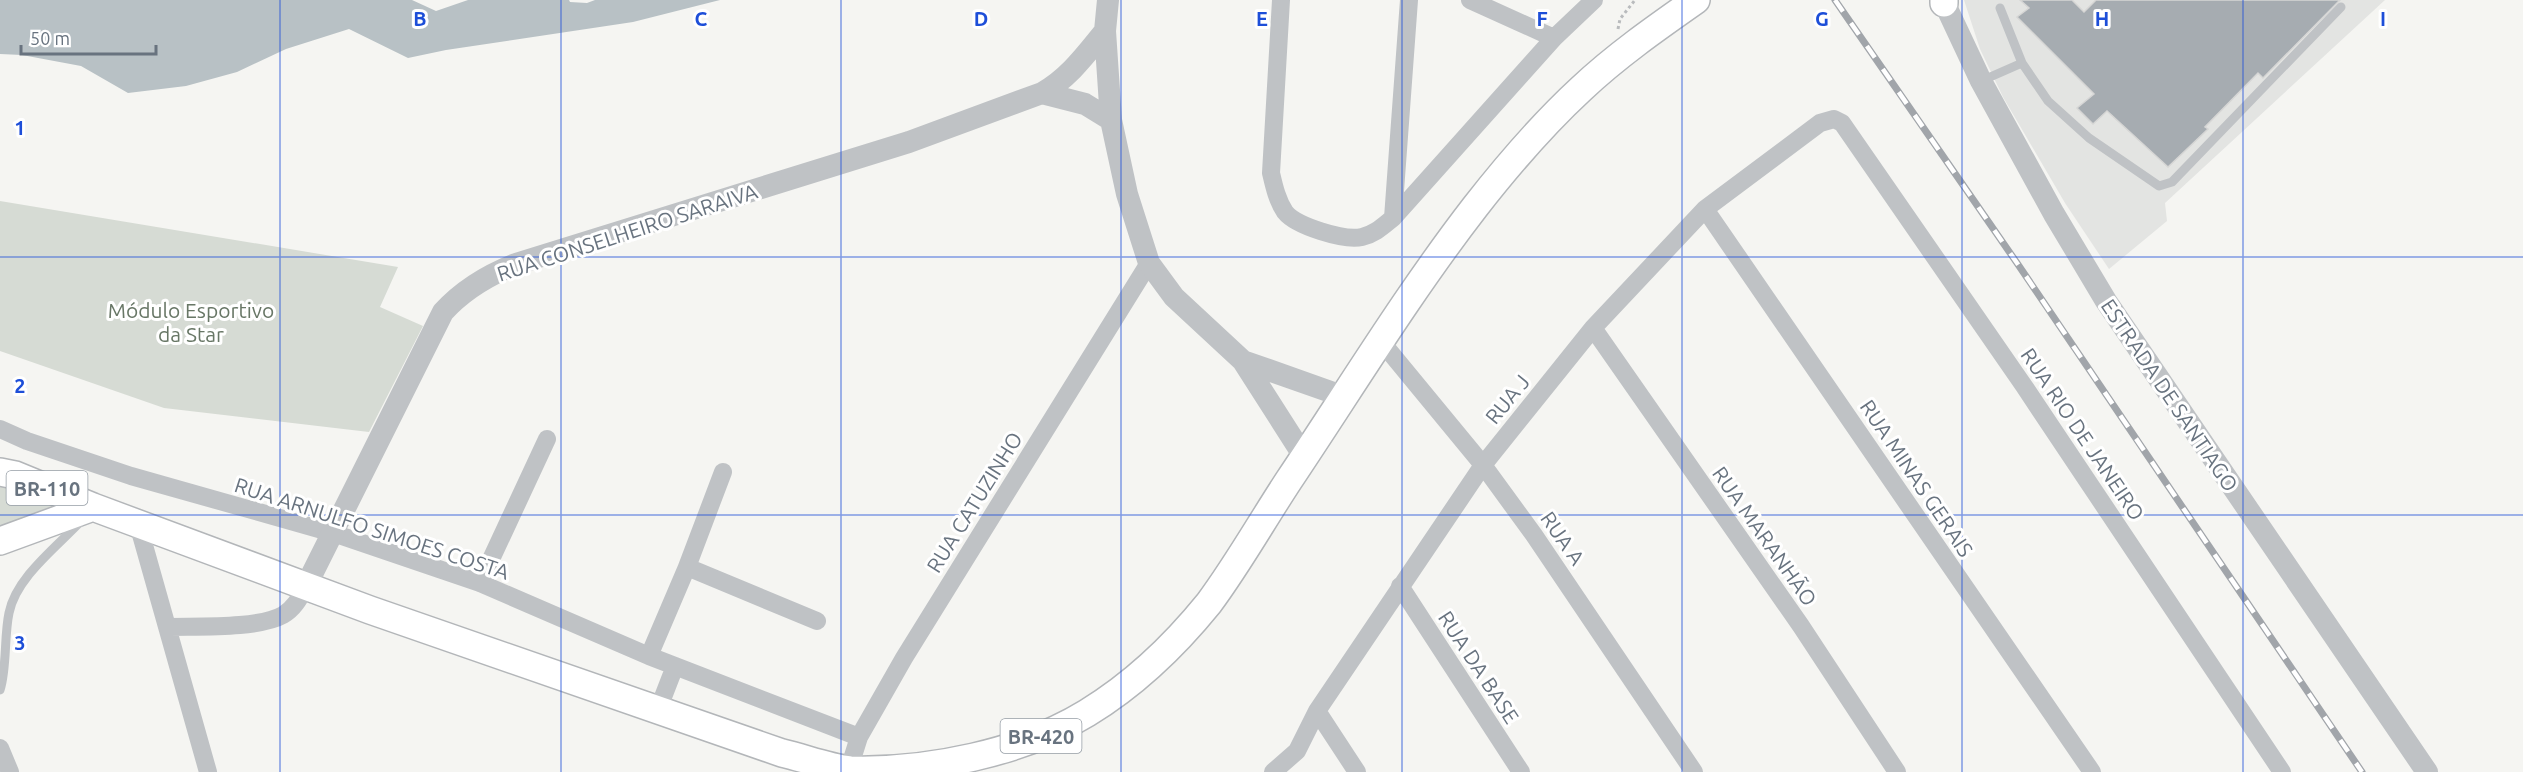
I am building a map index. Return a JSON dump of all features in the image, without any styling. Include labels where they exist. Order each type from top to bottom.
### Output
[{"type":"main road","name":"BR-420","points":[[93,507],[306,586],[782,753],[848,771],[906,771],[960,765],[1042,736],[1087,714],[1133,681],[1170,645],[1209,602],[1345,397],[1380,340],[1475,207],[1545,125],[1581,88],[1646,35],[1696,0]]},
{"type":"main road","name":"BR-110","points":[[0,472],[15,475],[93,507]]},
{"type":"main road","points":[[0,541],[93,507]]},
{"type":"street","points":[[1108,0],[1105,31],[1111,120],[1127,194],[1149,263],[1174,297],[1243,361],[1305,458]]},
{"type":"street","points":[[1281,0],[1271,173],[1278,200],[1286,213],[1299,224],[1338,236],[1359,238],[1376,232],[1394,218],[1554,38],[1594,0]]},
{"type":"street","points":[[1394,218],[1409,0]]},
{"type":"street","points":[[1470,0],[1554,38]]},
{"type":"street","name":"ESTRADA DE SANTIAGO","points":[[1944,1],[1981,81],[2054,214],[2106,301],[2427,772]]},
{"type":"street","name":"RUA CONSELHEIRO SARAIVA","points":[[306,586],[443,312],[457,296],[516,264],[909,142],[1042,93],[1057,85],[1072,71],[1105,31]]},
{"type":"street","points":[[1042,93],[1084,104],[1111,120]]},
{"type":"street","name":"RUA J","points":[[1273,772],[1298,751],[1317,711],[1484,465],[1593,328],[1705,209],[1820,123],[1834,119],[1842,123]]},
{"type":"street","name":"RUA RIO DE JANEIRO","points":[[1842,123],[2031,396],[2282,772]]},
{"type":"street","name":"RUA MINAS GERAIS","points":[[1705,209],[2092,772]]},
{"type":"street","name":"RUA CATUZINHO","points":[[848,771],[859,737],[904,658],[1149,263]]},
{"type":"street","name":"RUA MARANHÃO","points":[[1593,328],[1801,626],[1897,772]]},
{"type":"street","name":"RUA A","points":[[1380,340],[1484,465],[1694,772]]},
{"type":"street","points":[[1243,361],[1345,397]]},
{"type":"street","name":"RUA ARNULFO SIMOES COSTA","points":[[0,429],[27,441],[131,476],[333,534],[480,583],[649,656],[859,737]]},
{"type":"street","points":[[480,583],[547,439]]},
{"type":"street","points":[[649,656],[687,567],[723,472]]},
{"type":"street","points":[[138,524],[208,772]]},
{"type":"street","points":[[687,567],[817,621]]},
{"type":"street","points":[[167,627],[264,621],[282,615],[292,608],[306,586]]},
{"type":"street","name":"RUA DA BASE","points":[[1400,586],[1521,772]]},
{"type":"street","points":[[658,710],[675,666]]},
{"type":"street","points":[[1317,711],[1357,772]]},
{"type":"street","points":[[0,748],[10,772]]},
{"type":"street","points":[[1293,772],[1298,751]]},
{"type":"lane","points":[[2000,8],[2022,63],[2048,101],[2067,120],[2155,185],[2164,185],[2172,182],[2341,7]]},
{"type":"lane","points":[[1981,81],[2022,63]]},
{"type":"lane","points":[[0,690],[9,609],[18,588],[93,507]]},
{"type":"shaded area","points":[[0,0],[412,0],[436,11],[468,0],[569,0],[570,2],[587,3],[595,0],[720,0],[633,22],[446,50],[408,58],[349,29],[286,49],[237,72],[186,86],[128,93],[81,66],[22,55],[0,54]]},
{"type":"shaded area","points":[[1964,0],[2385,0],[2165,203],[2167,221],[2109,269],[2065,203],[2003,97],[1980,49]]},
{"type":"green space","name":"Módulo Esportivo da Star","points":[[0,201],[398,267],[380,307],[423,326],[369,432],[164,408],[0,351]]},
{"type":"green space","points":[[0,483],[63,507],[0,534]]},
{"type":"building","points":[[2020,0],[2072,0],[2084,12],[2096,0],[2340,0],[2263,78],[2258,73],[2205,127],[2208,129],[2168,167],[2107,111],[2093,124],[2077,108],[2094,94],[2017,17],[2029,8]]},
{"type":"railway","points":[[1835,0],[2017,263],[2362,772]]}]
